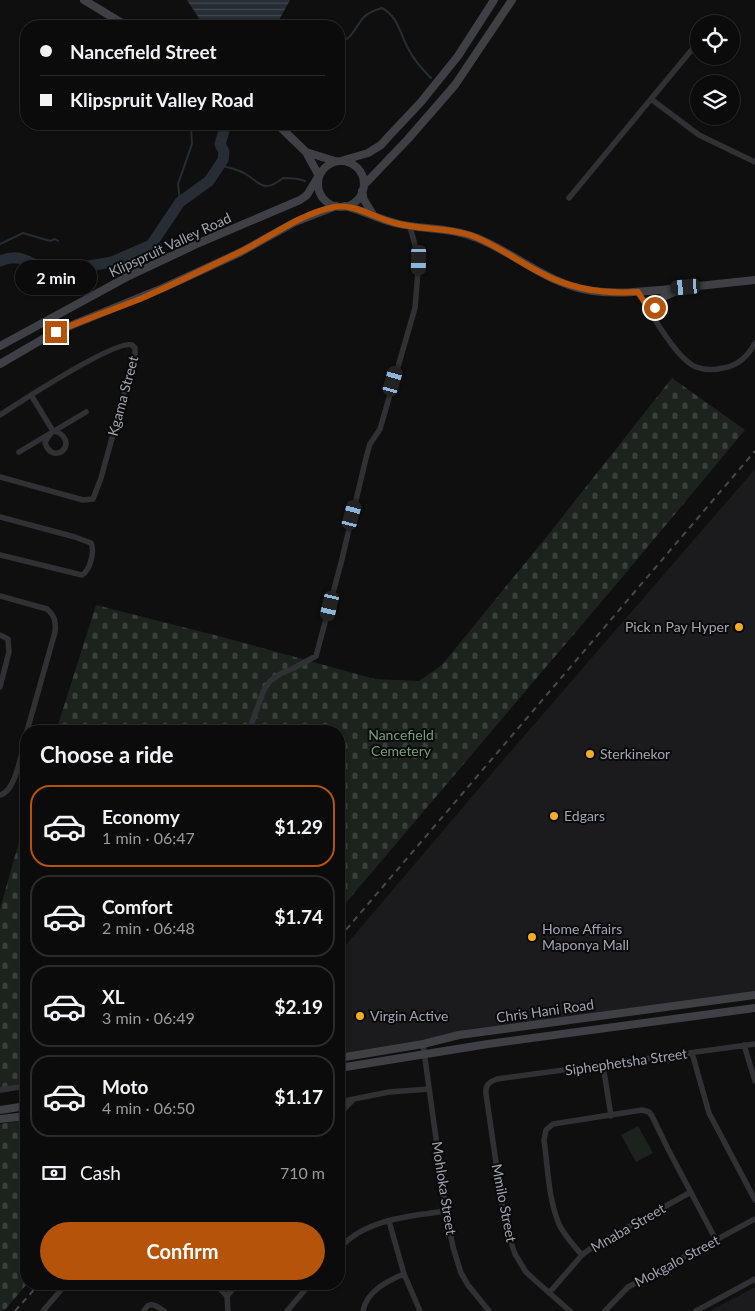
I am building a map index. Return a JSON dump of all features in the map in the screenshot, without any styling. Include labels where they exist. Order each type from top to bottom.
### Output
[{"type":"main road","points":[[84,0],[117,20]]},
{"type":"main road","points":[[336,206],[324,200],[320,194],[319,176],[327,165],[368,153],[381,145],[421,102],[458,56],[494,0]]},
{"type":"main road","points":[[345,206],[356,201],[363,188],[455,85],[512,0]]},
{"type":"main road","points":[[283,130],[306,152],[319,176]]},
{"type":"main road","points":[[306,152],[348,162],[358,168],[363,179],[364,200],[374,216]]},
{"type":"main road","name":"Klipspruit Valley Road","points":[[0,346],[127,277],[199,242],[300,200],[307,195],[319,176]]},
{"type":"main road","points":[[0,364],[56,332],[163,288],[241,252],[295,222],[336,206],[345,206],[410,227],[444,229],[477,238],[544,275],[573,287],[607,293],[638,292],[755,280]]},
{"type":"main road","points":[[654,317],[656,304],[659,300],[686,287]]},
{"type":"main road","name":"Chris Hani Road","points":[[345,1057],[423,1044],[459,1035],[755,995]]},
{"type":"main road","name":"Chris Hani Road","points":[[345,1067],[425,1056],[488,1044],[755,1008]]},
{"type":"main road","points":[[0,1110],[20,1107]]},
{"type":"main road","points":[[0,1119],[20,1117]]},
{"type":"street","points":[[569,198],[690,52]]},
{"type":"street","points":[[651,99],[699,135],[755,162]]},
{"type":"street","points":[[251,725],[263,692],[270,681],[316,656],[367,454],[370,444],[380,429],[415,308],[419,260],[410,227]]},
{"type":"street","points":[[638,292],[681,356],[696,367],[718,369],[735,364],[749,353],[755,343]]},
{"type":"street","name":"Kgama Street","points":[[0,415],[70,372],[117,348],[128,344],[135,348],[135,355],[101,478],[93,499],[83,500],[0,477]]},
{"type":"street","points":[[31,395],[53,431]]},
{"type":"street","points":[[19,452],[86,412]]},
{"type":"street","points":[[0,517],[75,537],[91,543],[93,547],[87,571],[82,575],[0,555]]},
{"type":"street","points":[[0,596],[47,609],[53,614],[55,619],[55,632],[29,725]]},
{"type":"street","points":[[0,635],[8,639],[10,648],[0,687]]},
{"type":"street","points":[[0,795],[7,792],[12,785],[20,757]]},
{"type":"street","name":"Mohloka Street","points":[[423,1044],[446,1211],[453,1247],[461,1273],[473,1293],[489,1311]]},
{"type":"street","name":"Siphephetsha Street","points":[[497,1079],[755,1044]]},
{"type":"street","points":[[744,1045],[755,1081]]},
{"type":"street","points":[[692,1053],[709,1113],[755,1200]]},
{"type":"street","points":[[603,1065],[611,1116]]},
{"type":"street","name":"Mmilo Street","points":[[497,1079],[488,1083],[485,1091],[505,1224],[514,1254],[526,1272],[570,1311]]},
{"type":"street","points":[[0,1090],[20,1087]]},
{"type":"street","points":[[345,1101],[389,1092],[429,1089]]},
{"type":"street","points":[[345,1108],[353,1099]]},
{"type":"street","points":[[582,1255],[568,1238],[555,1212],[544,1140],[546,1130],[553,1124],[642,1110],[651,1114],[716,1240]]},
{"type":"street","name":"Mnaba Street","points":[[549,1293],[582,1255],[594,1246],[691,1192]]},
{"type":"street","points":[[345,1242],[354,1234],[389,1220],[446,1211]]},
{"type":"street","points":[[389,1220],[404,1274],[420,1311]]},
{"type":"street","name":"Mokgalo Street","points":[[604,1311],[628,1288],[755,1220]]},
{"type":"street","points":[[363,1311],[366,1301],[382,1284],[404,1274]]},
{"type":"street","points":[[696,1311],[755,1279]]},
{"type":"street","points":[[43,1311],[61,1290]]},
{"type":"street","points":[[221,1290],[227,1296],[228,1311]]},
{"type":"street","points":[[227,1296],[232,1290]]},
{"type":"street","points":[[287,1311],[305,1290]]},
{"type":"street","points":[[144,1311],[150,1304],[164,1311]]},
{"type":"shaded area","points":[[187,0],[290,0],[279,20],[200,20]]},
{"type":"shaded area","points":[[755,469],[755,993],[427,1039],[345,1053],[345,946]]},
{"type":"shaded area","points":[[755,1287],[755,1311],[710,1311]]},
{"type":"green space","name":"Nancefield Cemetery","points":[[672,378],[745,430],[345,904],[345,725],[58,725],[96,605],[375,679],[419,681],[442,665]]},
{"type":"green space","points":[[20,838],[20,1089],[0,1093],[0,909]]},
{"type":"green space","points":[[20,1121],[20,1290],[22,1290],[4,1311],[0,1311],[0,1124]]},
{"type":"green space","points":[[638,1126],[653,1153],[636,1162],[621,1135]]},
{"type":"waterway","points":[[345,39],[351,36],[366,15],[382,8],[396,21],[411,54],[431,78]]},
{"type":"waterway","points":[[180,202],[178,184],[192,144],[191,130]]},
{"type":"waterway","points":[[0,261],[8,258],[21,259],[54,272],[112,262],[151,245],[180,202],[209,181],[223,160],[224,152],[220,144],[224,130]]},
{"type":"waterway","points":[[223,150],[227,137],[226,130]]},
{"type":"waterway","points":[[220,166],[232,168],[266,186],[276,183],[283,178],[305,181]]},
{"type":"waterway","points":[[0,244],[23,233],[50,241],[55,239],[58,241]]},
{"type":"railway","points":[[345,931],[755,451]]},
{"type":"railway","points":[[15,1311],[34,1290]]},
{"type":"place","name":"Pick n Pay Hyper","points":[[739,627]]},
{"type":"place","name":"Sterkinekor","points":[[590,754]]},
{"type":"place","name":"Edgars","points":[[554,816]]},
{"type":"place","name":"Home Affairs Maponya Mall","points":[[532,937]]},
{"type":"place","name":"Virgin Active","points":[[360,1016]]},
{"type":"route","points":[[56,332],[77,322],[139,299],[241,252],[295,222],[336,206],[356,209],[410,227],[457,231],[494,246],[560,283],[591,291],[638,292],[654,317],[655,308]]}]
